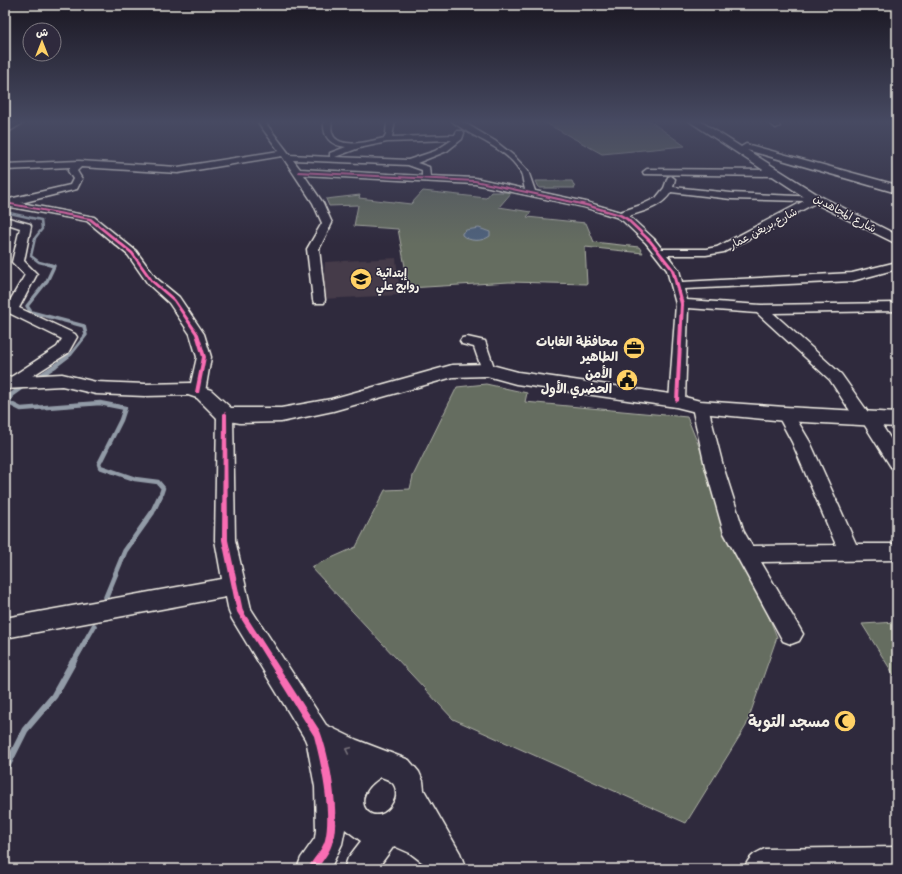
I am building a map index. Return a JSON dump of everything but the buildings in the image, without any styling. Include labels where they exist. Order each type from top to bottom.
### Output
[{"type":"main road","name":"شارع المجاهدين","points":[[758,162],[816,199],[897,240]]},
{"type":"main road","points":[[799,162],[897,189]]},
{"type":"main road","points":[[21,381],[62,380],[96,388],[145,390],[190,389],[204,394],[225,414],[240,416],[281,415],[333,405],[452,371],[488,370],[516,378],[677,401],[700,407],[785,414],[897,420]]},
{"type":"street","points":[[5,167],[79,164],[178,170],[237,162]]},
{"type":"street","points":[[291,162],[314,198],[327,223],[313,249],[319,300]]},
{"type":"street","points":[[380,162],[409,164],[426,168],[426,178]]},
{"type":"street","points":[[409,164],[415,162]]},
{"type":"street","points":[[516,162],[524,171],[531,192]]},
{"type":"street","points":[[6,203],[74,187],[78,179],[72,170],[79,164]]},
{"type":"street","points":[[298,172],[475,181],[586,205],[620,215],[629,220],[659,252],[673,270],[682,304],[677,401]]},
{"type":"street","points":[[647,172],[776,173]]},
{"type":"street","points":[[620,215],[653,204],[662,198],[669,189],[672,173]]},
{"type":"street","points":[[669,189],[731,196],[816,199]]},
{"type":"street","name":"شارع بريغن عمار","points":[[659,252],[706,252],[720,250],[816,199]]},
{"type":"street","points":[[6,203],[90,218],[132,253],[152,281],[174,300],[197,334],[204,357],[197,392]]},
{"type":"street","points":[[5,220],[26,226],[18,262],[31,274],[12,309],[70,337],[63,350],[21,381]]},
{"type":"street","points":[[677,286],[852,277],[897,266]]},
{"type":"street","points":[[682,304],[761,310],[897,307]]},
{"type":"street","points":[[761,310],[836,377],[897,463]]},
{"type":"street","points":[[467,341],[480,344],[488,370]]},
{"type":"street","points":[[700,407],[714,466],[734,532],[791,634]]},
{"type":"street","points":[[225,414],[225,540],[240,612],[319,741],[349,796],[351,813],[357,822],[366,828],[377,831],[388,829],[420,842],[452,866]]},
{"type":"street","points":[[785,414],[804,448],[849,552]]},
{"type":"street","points":[[745,554],[897,552]]},
{"type":"street","points":[[5,628],[235,586]]},
{"type":"street","points":[[319,741],[349,750],[381,763],[390,764],[398,768],[405,775],[410,784],[411,794],[405,815],[388,829],[359,869]]},
{"type":"street","points":[[319,741],[330,802],[331,830],[329,842]]},
{"type":"street","points":[[312,869],[329,842],[349,796],[354,780],[370,766],[381,763]]},
{"type":"street","points":[[411,794],[425,822],[452,866]]},
{"type":"street","points":[[759,869],[765,864],[897,862]]},
{"type":"shaded area","name":"إبتدائية روابح علي","points":[[396,258],[400,295],[322,299],[325,262]]},
{"type":"green space","points":[[536,181],[572,181],[575,188],[539,188]]},
{"type":"green space","points":[[423,191],[486,198],[491,192],[512,192],[499,207],[531,212],[527,217],[586,223],[594,242],[639,247],[643,253],[585,247],[587,284],[509,282],[409,288],[398,229],[354,226],[358,205],[329,206],[326,199],[360,195],[359,198],[411,204]]},
{"type":"green space","points":[[486,384],[527,393],[525,402],[687,417],[777,637],[746,726],[686,823],[453,719],[311,567],[356,547],[385,490],[410,489],[413,476],[457,387]]},
{"type":"green space","points":[[897,622],[897,680],[862,624]]},
{"type":"water","points":[[479,228],[490,232],[490,236],[479,240],[472,240],[462,235],[462,233],[466,230]]},
{"type":"waterway","points":[[5,212],[41,220],[42,229],[35,238],[31,256],[39,262],[47,264]]},
{"type":"waterway","points":[[47,264],[51,265]]},
{"type":"waterway","points":[[47,264],[54,266],[47,281],[27,306],[31,312],[84,326],[86,335],[71,354],[54,367]]},
{"type":"waterway","points":[[37,378],[55,366]]},
{"type":"waterway","points":[[25,385],[11,395],[9,403],[21,409],[100,403],[125,408],[121,420],[99,464],[100,467],[135,479],[158,482],[163,488],[160,497]]},
{"type":"waterway","points":[[106,597],[125,551],[152,513],[160,496]]},
{"type":"waterway","points":[[73,663],[94,626]]},
{"type":"waterway","points":[[5,770],[25,730],[54,696],[73,662]]},
{"type":"cycle path","points":[[298,172],[475,181],[586,205],[620,215],[627,219],[650,241],[673,270],[682,304],[677,401]]},
{"type":"cycle path","points":[[6,203],[90,219],[132,253],[152,281],[174,300],[197,334],[204,357],[197,392]]},
{"type":"cycle path","points":[[225,414],[225,540],[240,612],[317,734],[329,787],[331,817],[329,840],[324,851],[312,869]]},
{"type":"place","name":"إبتدائية روابح علي","points":[[361,279]]},
{"type":"place","name":"محافظة الغابات الطاهير","points":[[634,348]]},
{"type":"place","name":"الأمن الحضري الأول","points":[[627,380]]},
{"type":"place","name":"مسجد التوبة","points":[[845,721]]}]
